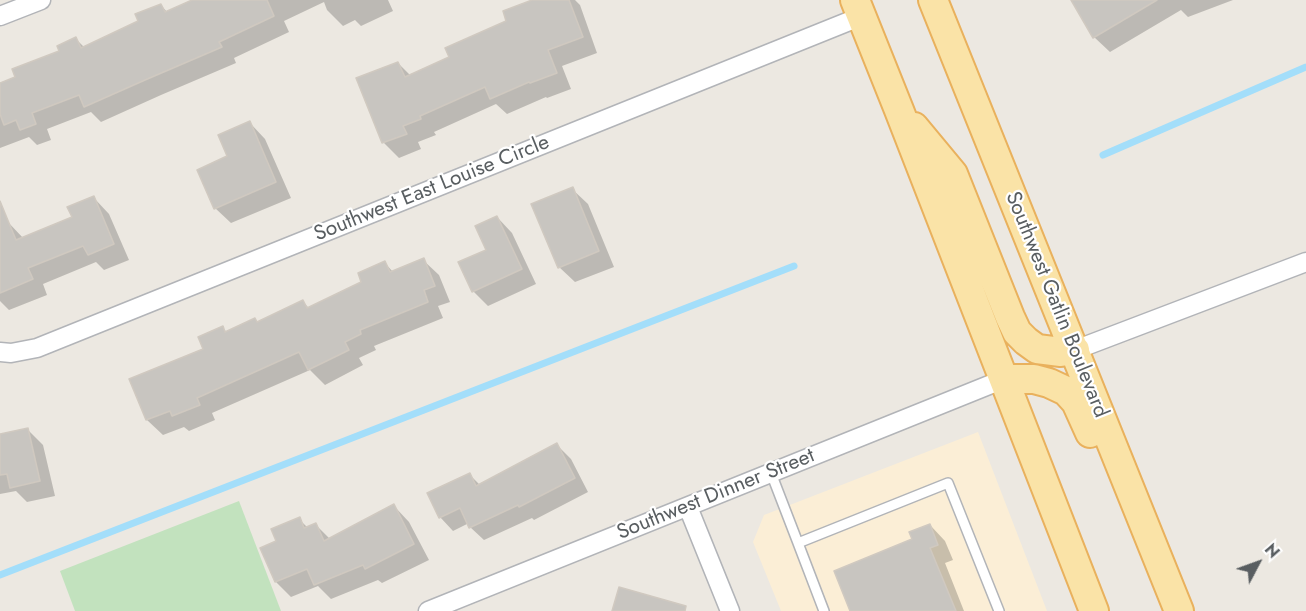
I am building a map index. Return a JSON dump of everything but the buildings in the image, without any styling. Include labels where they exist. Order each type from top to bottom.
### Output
[{"type":"main road","name":"Southwest Gatlin Boulevard","points":[[933,0],[1175,602]]},
{"type":"main road","points":[[858,8],[1094,611]]},
{"type":"main road","points":[[899,110],[953,174],[1017,332],[1037,348],[1061,352],[1075,350]]},
{"type":"main road","points":[[1004,379],[1034,379],[1049,383],[1066,392],[1076,402],[1140,558],[1175,602]]},
{"type":"main road","points":[[1031,449],[1039,505],[1080,611]]},
{"type":"street","points":[[0,16],[41,0]]},
{"type":"street","name":"Southwest East Louise Circle","points":[[0,352],[11,353],[37,348],[858,8]]},
{"type":"street","points":[[1075,350],[1306,262]]},
{"type":"street","name":"Southwest Dinner Street","points":[[428,611],[1004,379]]},
{"type":"street","points":[[688,507],[730,611]]},
{"type":"lane","points":[[771,473],[824,611]]},
{"type":"lane","points":[[798,543],[948,483],[999,611]]},
{"type":"shaded area","points":[[978,432],[1047,611],[781,611],[753,542],[764,515]]},
{"type":"green space","points":[[239,501],[281,611],[75,611],[60,571]]},
{"type":"waterway","points":[[1103,155],[1306,67]]},
{"type":"waterway","points":[[0,575],[794,266]]}]
